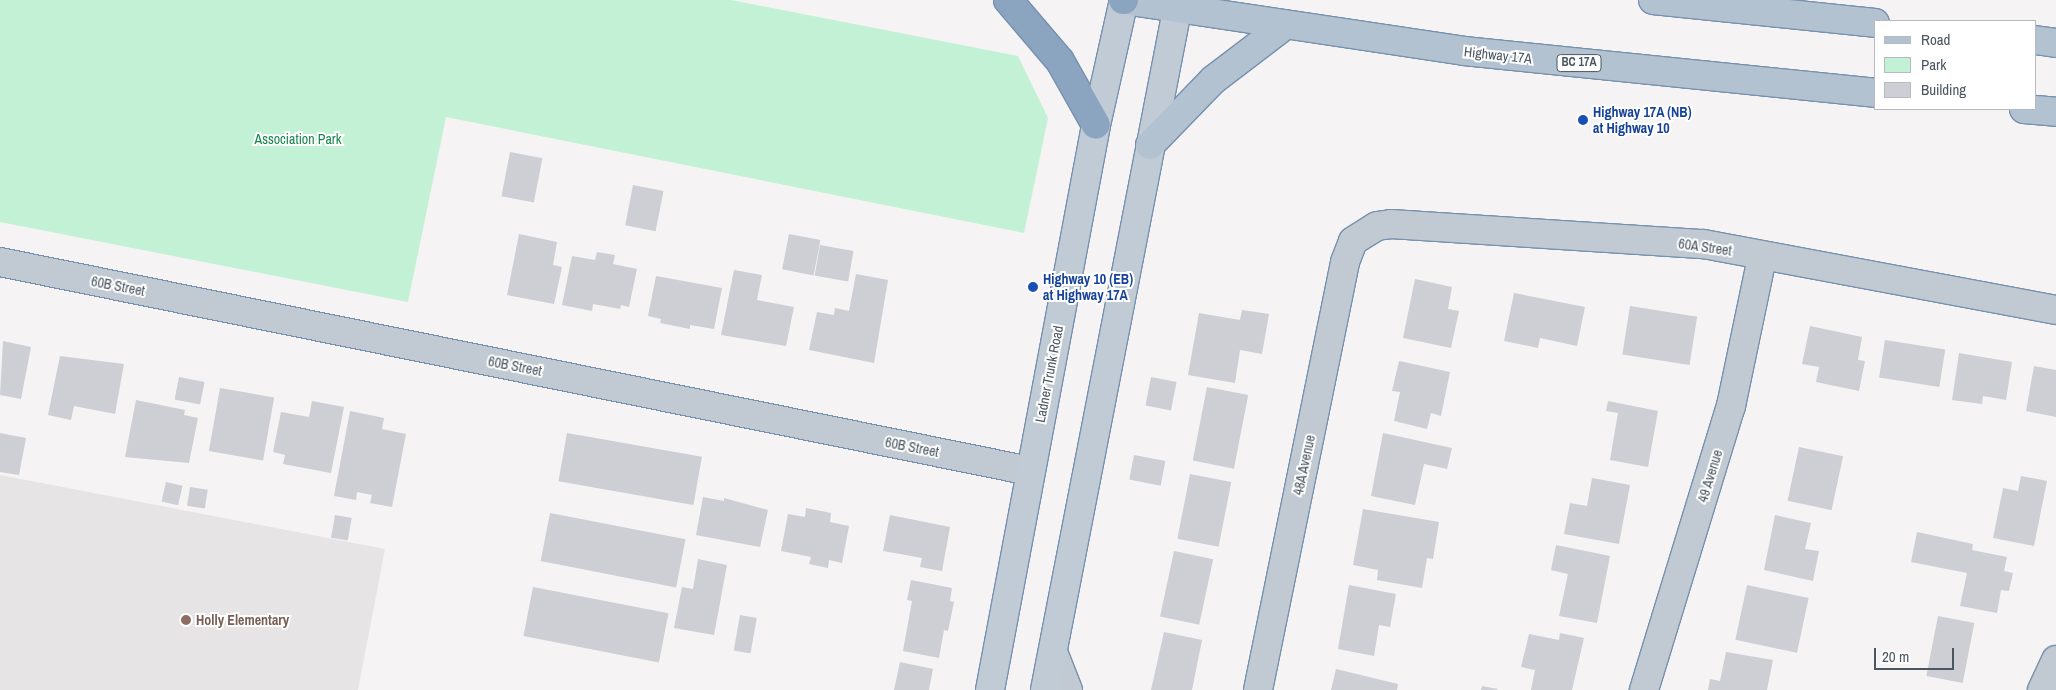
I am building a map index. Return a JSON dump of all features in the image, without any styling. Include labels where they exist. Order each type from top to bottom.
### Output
[{"type":"highway","points":[[1008,0],[1060,61],[1096,124]]},
{"type":"main road","name":"Ladner Trunk Road","points":[[990,690],[1096,124],[1124,0]]},
{"type":"main road","name":"Highway 17A","points":[[1124,0],[1178,4],[1284,26],[1464,51],[1874,94]]},
{"type":"main road","points":[[1653,0],[1874,23]]},
{"type":"main road","points":[[1045,690],[1178,4]]},
{"type":"main road","points":[[1150,145],[1213,80],[1284,26]]},
{"type":"main road","points":[[2036,40],[2056,43]]},
{"type":"main road","points":[[2035,110],[2056,112]]},
{"type":"street","name":"60A Street","points":[[1353,241],[1377,226],[1391,224],[1704,244],[1762,258],[2056,310]]},
{"type":"street","name":"48A Avenue","points":[[1258,690],[1345,262],[1353,241]]},
{"type":"street","name":"49 Avenue","points":[[1644,690],[1731,406],[1762,258]]},
{"type":"street","name":"60B Street","points":[[0,262],[1030,471]]},
{"type":"street","points":[[1053,652],[1068,690]]},
{"type":"street","points":[[2042,690],[2056,660]]},
{"type":"shaded area","name":"Holly Elementary","points":[[0,475],[385,549],[358,690],[0,690]]},
{"type":"green space","name":"Association Park","points":[[0,0],[731,0],[1018,56],[1048,118],[1024,233],[446,117],[408,302],[0,222]]},
{"type":"building","points":[[510,152],[542,158],[534,202],[501,196]]},
{"type":"building","points":[[633,185],[663,191],[656,231],[625,225]]},
{"type":"building","points":[[519,234],[557,242],[553,265],[562,267],[554,304],[507,295]]},
{"type":"building","points":[[789,234],[820,240],[814,275],[782,269]]},
{"type":"building","points":[[820,245],[853,251],[848,281],[815,276]]},
{"type":"building","points":[[597,252],[615,255],[613,264],[637,269],[629,307],[621,305],[620,309],[593,304],[592,311],[562,305],[572,256],[595,260]]},
{"type":"building","points":[[734,270],[762,275],[757,300],[794,307],[786,346],[721,335]]},
{"type":"building","points":[[856,274],[888,280],[874,363],[809,350],[817,312],[834,315],[835,308],[849,311]]},
{"type":"building","points":[[656,276],[722,288],[714,329],[690,325],[690,329],[660,323],[661,319],[648,316]]},
{"type":"building","points":[[1415,279],[1452,287],[1448,309],[1459,311],[1451,348],[1403,338]]},
{"type":"building","points":[[1514,293],[1585,307],[1577,346],[1540,338],[1538,348],[1504,341]]},
{"type":"building","points":[[1630,306],[1697,317],[1689,365],[1622,354]]},
{"type":"building","points":[[1242,310],[1269,314],[1262,354],[1240,350],[1235,383],[1188,375],[1199,313],[1240,320]]},
{"type":"building","points":[[1810,326],[1862,337],[1858,360],[1865,361],[1859,391],[1816,382],[1819,367],[1802,364]]},
{"type":"building","points":[[1885,340],[1945,350],[1939,387],[1879,378]]},
{"type":"building","points":[[3,341],[31,347],[21,399],[0,395]]},
{"type":"building","points":[[1959,353],[2012,362],[2006,400],[1983,396],[1982,404],[1952,400]]},
{"type":"building","points":[[60,356],[124,364],[115,414],[74,406],[71,420],[48,415]]},
{"type":"building","points":[[1399,361],[1450,372],[1441,416],[1431,413],[1427,429],[1394,421],[1400,392],[1392,391]]},
{"type":"building","points":[[2034,366],[2056,370],[2056,417],[2026,411]]},
{"type":"building","points":[[179,377],[205,382],[200,405],[175,400]]},
{"type":"building","points":[[1151,377],[1177,382],[1171,410],[1145,405]]},
{"type":"building","points":[[1207,387],[1248,395],[1234,469],[1193,461]]},
{"type":"building","points":[[220,388],[274,398],[263,461],[209,451]]},
{"type":"building","points":[[136,400],[185,410],[184,415],[198,418],[189,463],[125,457]]},
{"type":"building","points":[[312,401],[344,407],[331,473],[283,464],[285,455],[273,452],[281,412],[309,417]]},
{"type":"building","points":[[1608,401],[1658,411],[1648,467],[1610,460],[1618,413],[1606,411]]},
{"type":"building","points":[[350,411],[384,418],[382,429],[406,434],[392,507],[370,503],[372,495],[357,492],[356,500],[334,496]]},
{"type":"building","points":[[0,433],[26,438],[19,475],[0,472]]},
{"type":"building","points":[[567,433],[702,457],[693,505],[558,481]]},
{"type":"building","points":[[1383,433],[1452,448],[1447,469],[1424,464],[1415,505],[1371,496]]},
{"type":"building","points":[[1799,447],[1843,456],[1832,510],[1788,501]]},
{"type":"building","points":[[1134,455],[1165,461],[1161,486],[1129,480]]},
{"type":"building","points":[[1190,474],[1231,482],[1219,547],[1177,539]]},
{"type":"building","points":[[2021,476],[2047,481],[2034,546],[1993,538],[2003,488],[2018,491]]},
{"type":"building","points":[[1592,478],[1630,485],[1619,544],[1564,534],[1570,503],[1587,506]]},
{"type":"building","points":[[166,482],[183,486],[178,505],[162,501]]},
{"type":"building","points":[[190,487],[208,490],[205,509],[187,506]]},
{"type":"building","points":[[703,497],[724,501],[724,498],[768,510],[760,547],[696,535]]},
{"type":"building","points":[[806,508],[831,513],[830,522],[849,526],[842,563],[829,560],[828,568],[809,564],[811,557],[781,551],[788,514],[805,517]]},
{"type":"building","points":[[1363,509],[1439,522],[1433,559],[1427,558],[1422,588],[1377,580],[1378,570],[1353,565]]},
{"type":"building","points":[[550,513],[685,539],[676,587],[541,561]]},
{"type":"building","points":[[335,515],[352,518],[348,541],[331,538]]},
{"type":"building","points":[[890,515],[950,527],[942,571],[920,567],[922,558],[883,551]]},
{"type":"building","points":[[1775,515],[1811,523],[1805,549],[1819,551],[1813,581],[1764,570]]},
{"type":"building","points":[[1917,532],[1973,544],[1972,550],[2007,557],[2004,571],[2013,573],[2009,591],[2001,590],[1997,613],[1960,606],[1967,573],[1911,562]]},
{"type":"building","points":[[1556,545],[1610,556],[1597,623],[1559,616],[1568,574],[1551,570]]},
{"type":"building","points":[[1174,551],[1213,559],[1199,625],[1160,617]]},
{"type":"building","points":[[698,559],[727,565],[714,635],[674,628],[682,587],[693,589]]},
{"type":"building","points":[[911,580],[952,588],[950,601],[954,602],[948,631],[944,630],[939,658],[903,651],[912,601],[907,600]]},
{"type":"building","points":[[1349,585],[1396,594],[1390,627],[1379,625],[1374,656],[1338,649]]},
{"type":"building","points":[[1747,585],[1809,598],[1797,653],[1735,640]]},
{"type":"building","points":[[533,587],[668,613],[659,662],[523,636]]},
{"type":"building","points":[[740,615],[757,618],[750,653],[734,650]]},
{"type":"building","points":[[1938,616],[1974,623],[1963,683],[1926,676]]},
{"type":"building","points":[[1164,632],[1202,640],[1192,690],[1151,690]]},
{"type":"building","points":[[1560,633],[1584,638],[1572,690],[1531,690],[1535,670],[1521,667],[1529,634],[1559,640]]},
{"type":"building","points":[[1726,652],[1773,660],[1767,690],[1708,690],[1710,679],[1720,681]]},
{"type":"building","points":[[900,662],[933,669],[929,690],[894,690]]},
{"type":"building","points":[[1336,669],[1398,684],[1397,690],[1331,690]]},
{"type":"building","points":[[1482,686],[1498,689],[1481,690]]},
{"type":"place","name":"Highway 17A (NB) at Highway 10","points":[[1583,120]]},
{"type":"place","name":"Highway 10 (EB) at Highway 17A","points":[[1033,287]]},
{"type":"place","name":"Holly Elementary","points":[[186,620]]}]
